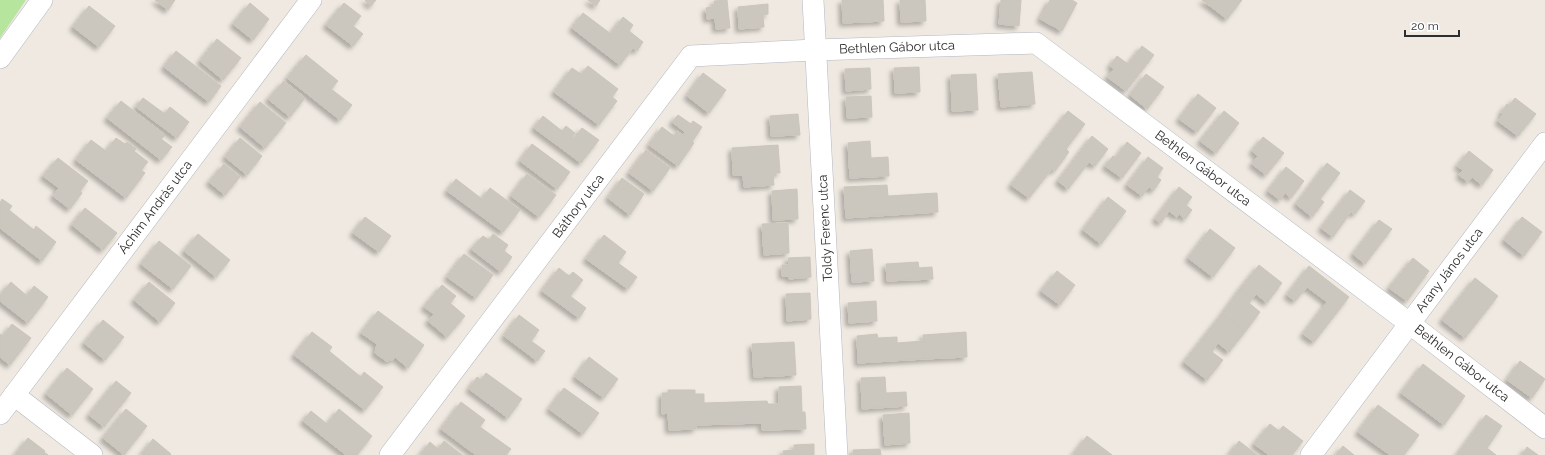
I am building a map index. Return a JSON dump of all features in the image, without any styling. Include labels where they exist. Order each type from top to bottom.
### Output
[{"type":"street","points":[[0,58],[42,0]]},
{"type":"street","name":"Áchim András utca","points":[[0,414],[311,0]]},
{"type":"street","name":"Toldy Ferenc utca","points":[[813,0],[837,455]]},
{"type":"street","name":"Bethlen Gábor utca","points":[[815,50],[1036,43],[1409,322],[1545,428]]},
{"type":"street","name":"Báthory utca","points":[[390,455],[691,56],[815,50]]},
{"type":"street","name":"Arany János utca","points":[[1311,455],[1409,322],[1545,143]]},
{"type":"street","points":[[14,395],[92,455]]},
{"type":"green space","points":[[0,0],[26,0],[0,38]]},
{"type":"building","points":[[155,0],[175,0],[168,10]]},
{"type":"building","points":[[365,0],[376,0],[371,6]]},
{"type":"building","points":[[588,0],[600,0],[596,6]]},
{"type":"building","points":[[727,0],[730,28],[716,29],[715,18],[707,19],[706,8],[714,7],[714,1]]},
{"type":"building","points":[[842,0],[883,0],[884,21],[843,23]]},
{"type":"building","points":[[900,0],[925,0],[926,21],[901,22]]},
{"type":"building","points":[[1001,0],[1021,0],[1019,26],[999,24]]},
{"type":"building","points":[[1050,0],[1072,0],[1077,3],[1062,31],[1040,19]]},
{"type":"building","points":[[1202,0],[1242,0],[1227,19]]},
{"type":"building","points":[[250,3],[269,19],[253,40],[233,24]]},
{"type":"building","points":[[344,3],[361,16],[353,26],[363,34],[353,46],[326,25]]},
{"type":"building","points":[[768,4],[768,14],[763,15],[764,27],[739,29],[738,7]]},
{"type":"building","points":[[89,6],[115,26],[99,47],[73,27]]},
{"type":"building","points":[[583,13],[611,34],[599,49],[572,28]]},
{"type":"building","points":[[623,17],[633,25],[629,31],[643,42],[637,51],[633,48],[620,65],[599,49]]},
{"type":"building","points":[[217,39],[241,58],[223,80],[200,61]]},
{"type":"building","points":[[1142,46],[1154,55],[1126,91],[1107,77],[1114,69],[1110,66],[1117,56],[1128,64]]},
{"type":"building","points":[[176,51],[221,86],[209,102],[164,67]]},
{"type":"building","points":[[306,55],[338,81],[331,89],[352,105],[340,120],[287,78]]},
{"type":"building","points":[[588,66],[618,89],[612,97],[617,101],[599,125],[554,92],[572,68],[581,74]]},
{"type":"building","points":[[919,67],[920,92],[895,93],[894,68]]},
{"type":"building","points":[[870,68],[871,89],[846,91],[845,69]]},
{"type":"building","points":[[1032,72],[1035,104],[1001,107],[998,74]]},
{"type":"building","points":[[703,73],[726,90],[709,113],[687,96]]},
{"type":"building","points":[[976,74],[978,110],[952,111],[951,75]]},
{"type":"building","points":[[1146,74],[1164,87],[1147,109],[1130,95]]},
{"type":"building","points":[[284,81],[305,98],[290,117],[268,99]]},
{"type":"building","points":[[1198,94],[1216,108],[1197,132],[1179,119]]},
{"type":"building","points":[[871,96],[872,117],[847,118],[846,97]]},
{"type":"building","points":[[143,98],[165,114],[157,123],[136,107]]},
{"type":"building","points":[[1515,98],[1536,114],[1518,136],[1498,121],[1507,104],[1509,106]]},
{"type":"building","points":[[121,101],[165,135],[161,139],[172,147],[161,160],[107,118]]},
{"type":"building","points":[[260,102],[286,123],[265,148],[240,127]]},
{"type":"building","points":[[170,107],[189,122],[177,138],[157,123]]},
{"type":"building","points":[[1068,111],[1085,124],[1066,149],[1069,152],[1055,171],[1052,169],[1029,198],[1011,185]]},
{"type":"building","points":[[1224,111],[1239,123],[1216,153],[1200,141]]},
{"type":"building","points":[[798,114],[800,135],[771,136],[770,116]]},
{"type":"building","points":[[678,115],[691,124],[693,121],[702,127],[692,142],[683,135],[685,132],[672,122]]},
{"type":"building","points":[[543,116],[562,131],[566,126],[575,133],[571,137],[573,139],[582,128],[599,140],[581,163],[534,128]]},
{"type":"building","points":[[662,127],[674,136],[677,131],[694,143],[678,166],[649,145]]},
{"type":"building","points":[[1092,136],[1108,149],[1095,166],[1089,162],[1068,189],[1058,181]]},
{"type":"building","points":[[1263,137],[1284,153],[1266,175],[1252,164],[1258,156],[1252,151]]},
{"type":"building","points":[[116,138],[125,144],[127,142],[136,149],[134,151],[148,162],[141,170],[145,173],[126,198],[76,160],[91,140],[106,151]]},
{"type":"building","points":[[240,138],[262,156],[247,175],[225,157]]},
{"type":"building","points":[[870,141],[871,158],[888,157],[889,176],[850,178],[848,143]]},
{"type":"building","points":[[1127,142],[1141,153],[1122,178],[1105,166],[1113,156],[1116,158]]},
{"type":"building","points":[[532,144],[570,172],[557,189],[520,161]]},
{"type":"building","points":[[778,145],[780,173],[773,173],[774,185],[744,187],[743,175],[733,175],[732,148]]},
{"type":"building","points":[[646,150],[670,168],[653,191],[629,173]]},
{"type":"building","points":[[1469,151],[1493,170],[1482,185],[1472,177],[1468,182],[1459,175],[1463,170],[1457,166]]},
{"type":"building","points":[[1148,157],[1163,168],[1157,177],[1161,180],[1153,191],[1149,187],[1142,196],[1127,185]]},
{"type":"building","points":[[58,158],[88,181],[80,191],[82,193],[70,209],[53,196],[59,188],[43,176]]},
{"type":"building","points":[[1327,163],[1340,173],[1320,199],[1324,202],[1312,217],[1296,204]]},
{"type":"building","points":[[224,164],[240,177],[225,195],[209,182]]},
{"type":"building","points":[[1286,167],[1304,181],[1291,198],[1285,193],[1280,200],[1268,191]]},
{"type":"building","points":[[527,174],[556,195],[539,217],[511,196]]},
{"type":"building","points":[[622,178],[644,194],[630,215],[608,198]]},
{"type":"building","points":[[456,179],[482,199],[490,188],[520,210],[503,232],[447,191]]},
{"type":"building","points":[[887,185],[888,196],[937,193],[938,212],[846,218],[844,187]]},
{"type":"building","points":[[1179,187],[1192,197],[1186,205],[1192,210],[1185,219],[1179,214],[1177,217],[1169,211],[1161,223],[1155,219]]},
{"type":"building","points":[[797,189],[798,219],[773,220],[772,191]]},
{"type":"building","points":[[1350,190],[1365,201],[1355,214],[1351,212],[1333,237],[1321,228]]},
{"type":"building","points":[[1108,197],[1126,211],[1101,244],[1083,230]]},
{"type":"building","points":[[2,199],[12,206],[9,210],[34,230],[36,226],[56,242],[42,261],[0,228],[0,203]]},
{"type":"building","points":[[85,208],[117,233],[103,250],[72,225]]},
{"type":"building","points":[[365,217],[391,236],[379,252],[353,233]]},
{"type":"building","points":[[1522,217],[1542,232],[1524,256],[1504,240]]},
{"type":"building","points":[[1379,220],[1392,229],[1365,264],[1353,254]]},
{"type":"building","points":[[788,223],[789,253],[764,255],[762,224]]},
{"type":"building","points":[[1210,229],[1235,248],[1213,277],[1188,258]]},
{"type":"building","points":[[198,234],[230,260],[216,277],[184,251]]},
{"type":"building","points":[[493,234],[508,245],[504,251],[512,257],[501,272],[471,249],[483,236],[489,240]]},
{"type":"building","points":[[604,235],[626,252],[618,263],[637,277],[628,289],[586,259]]},
{"type":"building","points":[[159,241],[191,266],[173,289],[141,264]]},
{"type":"building","points":[[872,249],[874,281],[852,282],[850,251]]},
{"type":"building","points":[[464,254],[493,275],[476,298],[447,277]]},
{"type":"building","points":[[810,257],[811,277],[789,279],[789,276],[782,276],[782,265],[789,265],[788,258]]},
{"type":"building","points":[[1413,258],[1429,271],[1407,301],[1389,288]]},
{"type":"building","points":[[918,262],[919,268],[932,267],[933,279],[887,281],[886,264]]},
{"type":"building","points":[[1259,265],[1282,283],[1267,303],[1256,294],[1252,299],[1240,289]]},
{"type":"building","points":[[1309,266],[1349,297],[1314,342],[1303,334],[1327,302],[1307,287],[1295,301],[1287,295]]},
{"type":"building","points":[[559,268],[569,276],[573,272],[583,280],[570,296],[586,308],[579,318],[542,291]]},
{"type":"building","points":[[1057,271],[1075,285],[1060,305],[1041,291]]},
{"type":"building","points":[[1475,278],[1498,296],[1465,338],[1442,320]]},
{"type":"building","points":[[11,282],[27,296],[34,286],[48,297],[28,323],[0,301],[0,295]]},
{"type":"building","points":[[149,282],[175,303],[160,322],[134,300]]},
{"type":"building","points":[[442,285],[456,296],[450,303],[465,316],[447,337],[428,321],[434,314],[424,307]]},
{"type":"building","points":[[1240,289],[1252,299],[1249,303],[1260,312],[1245,332],[1222,314]]},
{"type":"building","points":[[810,293],[811,319],[787,321],[786,294]]},
{"type":"building","points":[[876,301],[877,321],[849,323],[848,303]]},
{"type":"building","points":[[378,311],[424,345],[408,368],[395,357],[393,360],[386,361],[375,353],[377,344],[361,333]]},
{"type":"building","points":[[1222,314],[1245,332],[1229,352],[1218,343],[1215,347],[1203,338]]},
{"type":"building","points":[[519,315],[539,330],[524,351],[504,336]]},
{"type":"building","points":[[103,320],[124,337],[105,360],[84,343]]},
{"type":"building","points":[[12,324],[31,338],[10,365],[0,357],[0,334],[3,336]]},
{"type":"building","points":[[312,332],[332,347],[329,351],[361,377],[364,372],[383,387],[365,410],[294,355]]},
{"type":"building","points":[[966,332],[967,357],[924,359],[923,335]]},
{"type":"building","points":[[877,334],[878,338],[897,337],[897,343],[923,341],[924,359],[858,363],[857,336]]},
{"type":"building","points":[[1203,338],[1215,347],[1212,352],[1223,360],[1207,380],[1184,362]]},
{"type":"building","points":[[531,341],[545,351],[537,361],[524,351]]},
{"type":"building","points":[[794,342],[796,375],[754,377],[752,344]]},
{"type":"building","points":[[589,357],[618,379],[604,398],[575,377]]},
{"type":"building","points":[[1520,361],[1545,379],[1532,398],[1507,380]]},
{"type":"building","points":[[1423,364],[1465,396],[1444,425],[1401,393]]},
{"type":"building","points":[[67,368],[93,389],[72,415],[46,394]]},
{"type":"building","points":[[486,373],[522,399],[508,418],[469,389],[477,377],[481,380]]},
{"type":"building","points":[[885,377],[886,393],[906,392],[907,406],[862,409],[861,378]]},
{"type":"building","points":[[116,381],[131,393],[104,427],[89,415]]},
{"type":"building","points":[[801,386],[802,412],[805,412],[806,429],[762,430],[762,423],[696,425],[696,429],[669,430],[668,413],[662,414],[662,393],[668,393],[668,390],[695,390],[695,394],[704,394],[704,403],[767,401],[768,404],[779,404],[779,387]]},
{"type":"building","points":[[564,388],[599,413],[583,434],[549,409]]},
{"type":"building","points":[[461,402],[485,420],[465,447],[441,429]]},
{"type":"building","points":[[1378,405],[1419,435],[1404,455],[1390,455],[1358,432]]},
{"type":"building","points":[[126,409],[147,426],[124,455],[103,438]]},
{"type":"building","points":[[339,409],[372,436],[357,455],[346,455],[303,421],[311,411],[327,424]]},
{"type":"building","points":[[909,413],[910,443],[885,445],[883,415]]},
{"type":"building","points":[[1486,415],[1502,426],[1487,448],[1496,455],[1457,455]]},
{"type":"building","points":[[1270,424],[1279,431],[1283,426],[1303,441],[1292,455],[1269,455],[1254,444]]},
{"type":"building","points":[[480,427],[511,449],[506,455],[476,455],[465,447]]},
{"type":"building","points":[[1087,436],[1112,455],[1073,455]]},
{"type":"building","points":[[28,438],[45,451],[44,452],[48,455],[15,455]]},
{"type":"building","points":[[153,439],[171,454],[141,455]]},
{"type":"building","points":[[444,441],[462,455],[420,455],[430,442],[438,449]]},
{"type":"building","points":[[1239,441],[1257,455],[1229,455]]},
{"type":"building","points":[[814,444],[814,455],[784,455],[783,451],[794,450],[794,445]]},
{"type":"building","points":[[1343,446],[1354,455],[1336,455]]},
{"type":"building","points":[[1527,447],[1538,455],[1522,455]]},
{"type":"building","points":[[880,449],[881,455],[853,455],[853,450]]}]
